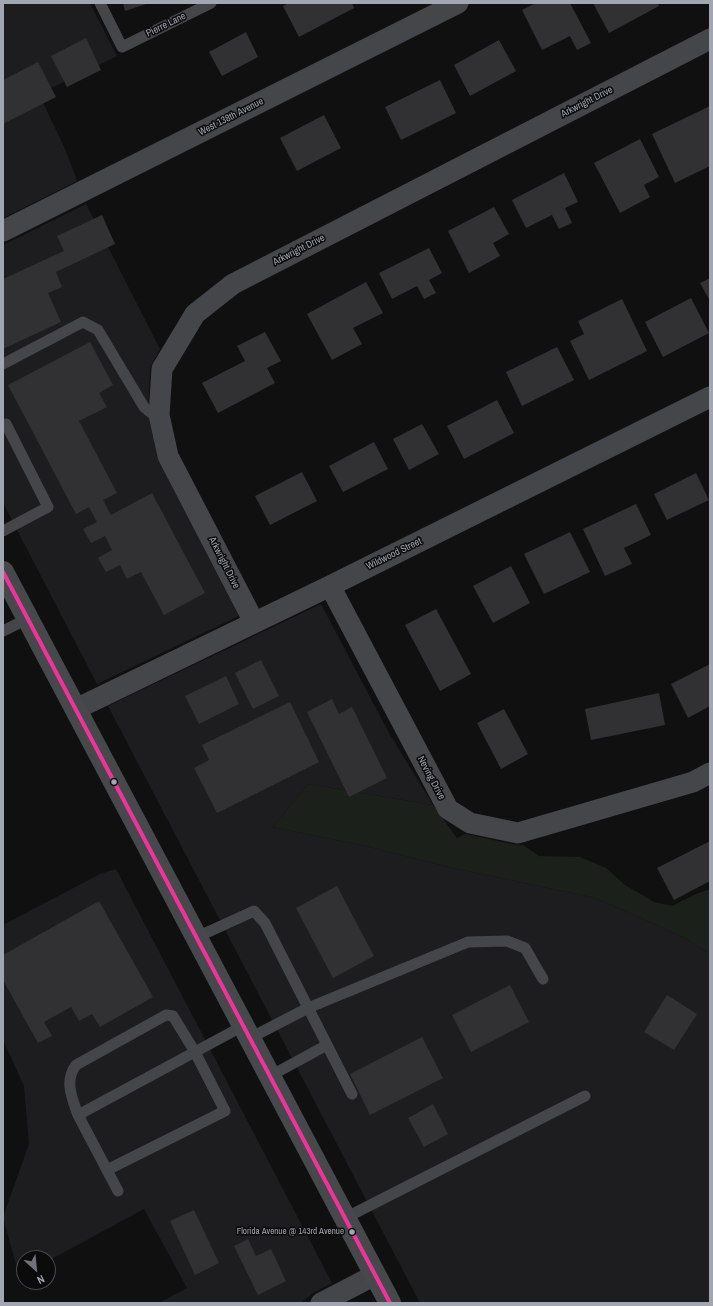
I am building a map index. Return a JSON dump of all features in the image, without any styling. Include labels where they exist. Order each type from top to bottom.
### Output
[{"type":"main road","points":[[3,572],[390,1303]]},
{"type":"street","name":"West 138th Avenue","points":[[3,231],[458,3]]},
{"type":"street","name":"Arkwright Drive","points":[[254,622],[168,456],[160,420],[162,369],[195,314],[233,284],[710,38]]},
{"type":"street","name":"Wildwood Street","points":[[76,709],[330,586],[710,397]]},
{"type":"street","name":"Neving Drive","points":[[330,586],[448,809],[470,823],[518,833],[693,782],[710,773]]},
{"type":"street","points":[[321,1303],[375,1275]]},
{"type":"lane","name":"Pierre Lane","points":[[100,3],[122,47],[210,3]]},
{"type":"lane","points":[[3,364],[83,322],[98,330],[144,407],[160,420]]},
{"type":"lane","points":[[3,426],[6,424],[48,507],[3,531]]},
{"type":"lane","points":[[3,631],[27,618]]},
{"type":"lane","points":[[197,937],[254,911],[265,923],[352,1094]]},
{"type":"lane","points":[[78,1115],[195,1052],[308,1008],[468,942],[507,941],[525,948],[543,979]]},
{"type":"lane","points":[[107,1170],[225,1111],[195,1052],[173,1016],[166,1015],[76,1065],[71,1074],[69,1081],[70,1092],[78,1115],[118,1191]]},
{"type":"lane","points":[[270,1076],[327,1045]]},
{"type":"lane","points":[[345,1218],[586,1096]]},
{"type":"shaded area","points":[[3,3],[90,3],[117,56],[39,94],[66,151],[77,181],[3,218]]},
{"type":"shaded area","points":[[86,204],[160,349],[150,368],[148,413],[157,457],[239,616],[97,684],[3,503],[3,245]]},
{"type":"shaded area","points":[[321,604],[389,733],[433,805],[308,784],[273,827],[366,846],[453,868],[596,898],[679,935],[710,953],[710,1303],[420,1303],[108,706]]},
{"type":"shaded area","points":[[308,784],[433,805],[457,838],[465,834],[523,845],[539,856],[580,857],[606,868],[625,885],[654,902],[672,906],[710,889],[710,953],[679,935],[596,898],[453,868],[366,846],[273,827]]},
{"type":"shaded area","points":[[116,869],[332,1283],[313,1293],[301,1303],[159,1303],[187,1288],[144,1209],[56,1257],[56,1250],[16,1250],[16,1265],[3,1217],[29,1144],[24,1086],[3,1040],[3,925],[100,874]]},
{"type":"building","points":[[123,3],[149,3],[125,11]]},
{"type":"building","points":[[289,3],[352,3],[354,8],[299,37],[283,6]]},
{"type":"building","points":[[536,3],[570,3],[591,43],[577,50],[570,36],[542,50],[522,10]]},
{"type":"building","points":[[593,3],[658,3],[659,6],[609,33]]},
{"type":"building","points":[[246,32],[258,57],[222,76],[209,52]]},
{"type":"building","points":[[86,38],[101,70],[67,87],[51,56]]},
{"type":"building","points":[[499,40],[516,71],[470,96],[454,65]]},
{"type":"building","points":[[38,62],[56,97],[3,124],[3,80]]},
{"type":"building","points":[[440,80],[456,113],[401,140],[385,107]]},
{"type":"building","points":[[710,106],[710,166],[675,183],[652,134]]},
{"type":"building","points":[[324,115],[341,148],[297,171],[280,138]]},
{"type":"building","points":[[640,139],[659,177],[644,185],[650,197],[620,213],[594,163]]},
{"type":"building","points":[[564,173],[578,202],[565,208],[572,223],[559,229],[552,215],[526,228],[512,200]]},
{"type":"building","points":[[494,207],[509,234],[493,243],[500,256],[469,273],[448,231]]},
{"type":"building","points":[[102,215],[115,244],[56,272],[62,287],[48,293],[61,322],[3,349],[3,279],[64,251],[57,236]]},
{"type":"building","points":[[429,248],[442,273],[429,280],[436,293],[424,299],[417,286],[392,299],[379,273]]},
{"type":"building","points":[[710,278],[710,301],[700,283]]},
{"type":"building","points":[[366,282],[383,313],[353,328],[362,344],[332,360],[307,314]]},
{"type":"building","points":[[691,298],[709,333],[663,357],[645,322]]},
{"type":"building","points":[[622,299],[647,351],[589,380],[570,341],[584,334],[578,321]]},
{"type":"building","points":[[265,332],[281,361],[267,368],[275,383],[218,413],[202,383],[245,361],[237,346]]},
{"type":"building","points":[[90,342],[113,385],[99,393],[107,407],[79,421],[117,493],[103,500],[111,515],[152,493],[205,593],[164,615],[141,572],[127,579],[120,565],[106,572],[98,558],[112,550],[105,536],[91,543],[83,529],[97,522],[89,507],[76,514],[8,385]]},
{"type":"building","points":[[557,347],[574,380],[522,406],[506,372]]},
{"type":"building","points":[[497,400],[514,433],[464,459],[447,426]]},
{"type":"building","points":[[422,424],[439,454],[409,470],[393,439]]},
{"type":"building","points":[[374,442],[388,469],[343,492],[329,466]]},
{"type":"building","points":[[302,472],[317,501],[270,525],[255,496]]},
{"type":"building","points":[[696,473],[709,500],[667,520],[654,494]]},
{"type":"building","points":[[636,504],[651,535],[624,548],[632,564],[605,576],[583,529]]},
{"type":"building","points":[[570,532],[590,572],[544,594],[524,554]]},
{"type":"building","points":[[511,566],[530,603],[493,623],[473,586]]},
{"type":"building","points":[[436,609],[471,674],[440,691],[405,625]]},
{"type":"building","points":[[261,660],[279,696],[253,709],[235,673]]},
{"type":"building","points":[[710,664],[710,706],[688,718],[671,684]]},
{"type":"building","points":[[226,676],[239,704],[199,724],[185,696]]},
{"type":"building","points":[[659,693],[665,725],[591,740],[585,709]]},
{"type":"building","points":[[332,699],[339,714],[352,707],[387,778],[349,797],[307,712]]},
{"type":"building","points":[[290,702],[319,762],[217,813],[194,768],[209,760],[202,745]]},
{"type":"building","points":[[504,709],[528,754],[501,769],[477,723]]},
{"type":"building","points":[[710,841],[710,881],[674,900],[657,868]]},
{"type":"building","points":[[337,886],[374,956],[333,978],[296,908]]},
{"type":"building","points":[[99,901],[153,997],[100,1027],[92,1014],[79,1021],[71,1007],[44,1022],[52,1036],[38,1043],[3,980],[3,955]]},
{"type":"building","points":[[510,985],[529,1022],[471,1052],[452,1015]]},
{"type":"building","points":[[667,995],[697,1014],[674,1050],[644,1032]]},
{"type":"building","points":[[422,1037],[443,1078],[370,1115],[350,1074]]},
{"type":"building","points":[[433,1104],[448,1134],[424,1147],[408,1118]]},
{"type":"building","points":[[194,1210],[219,1263],[195,1275],[170,1221]]},
{"type":"building","points":[[248,1239],[256,1256],[271,1249],[286,1281],[258,1295],[234,1246]]},
{"type":"transit line","points":[[3,572],[390,1303]]},
{"type":"place","name":"Florida Avenue @ 143rd Avenue","points":[[352,1232]]}]
